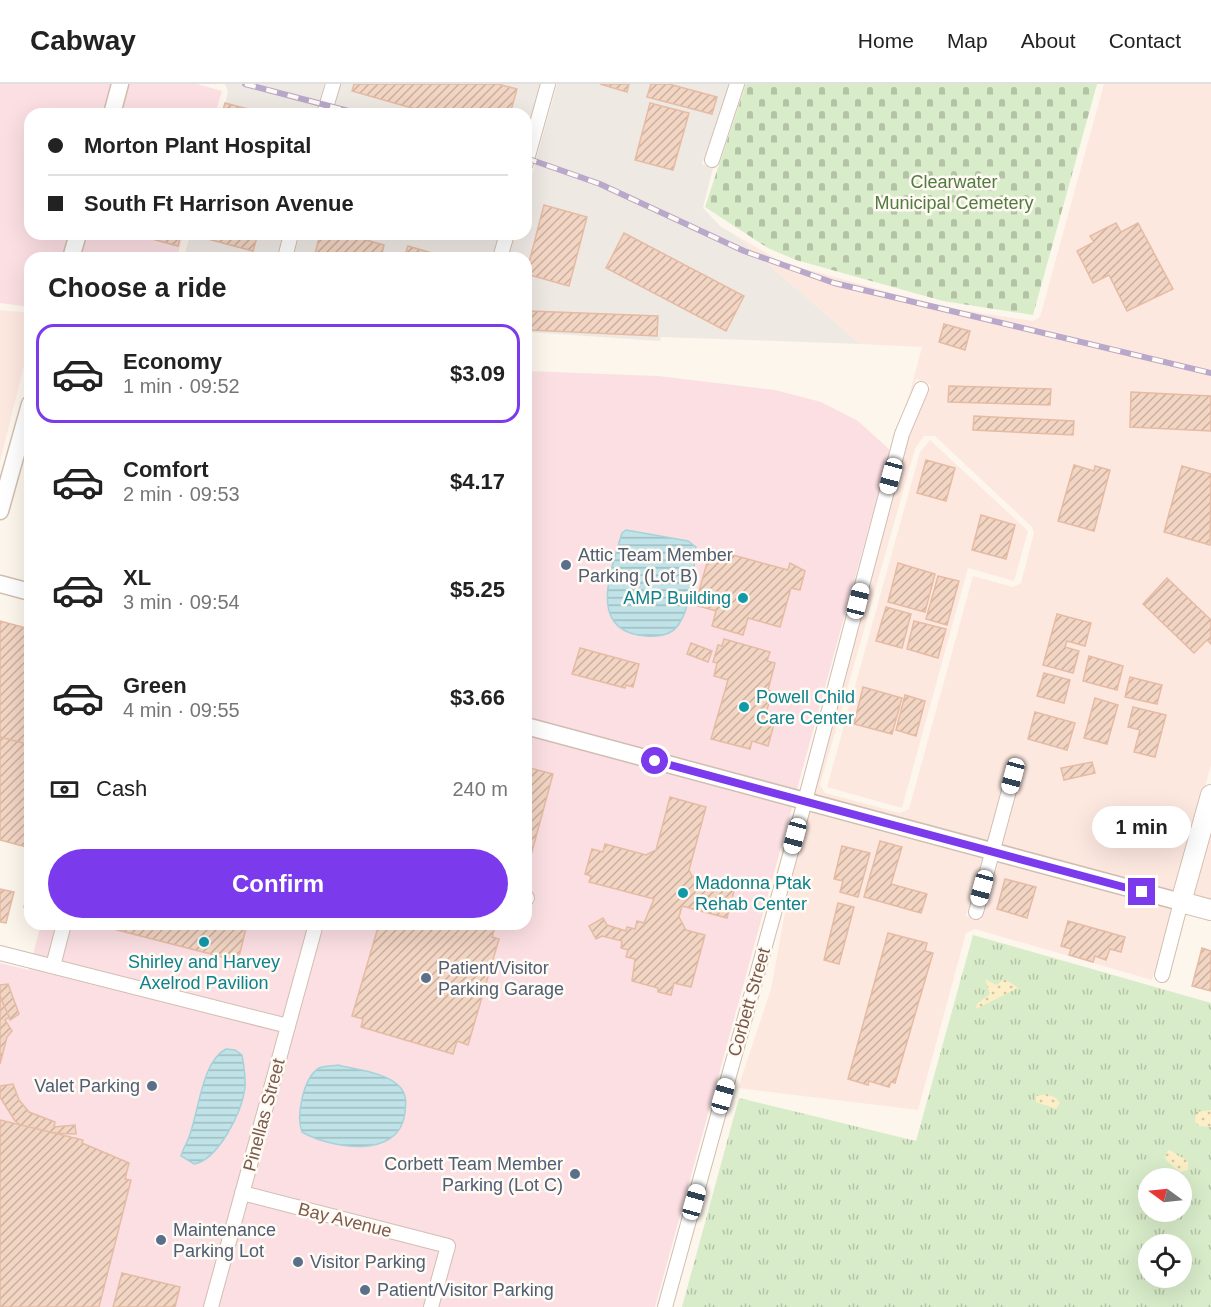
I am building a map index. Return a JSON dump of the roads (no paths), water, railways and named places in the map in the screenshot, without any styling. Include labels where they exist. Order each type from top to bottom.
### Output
[{"type":"main road","points":[[1211,795],[1181,902],[1211,910]]},
{"type":"street","points":[[113,108],[120,84]]},
{"type":"street","points":[[326,108],[333,84]]},
{"type":"street","points":[[532,141],[548,84]]},
{"type":"street","points":[[712,160],[737,84]]},
{"type":"street","name":"Corbett Street","points":[[664,1307],[805,801],[902,434],[921,389]]},
{"type":"street","points":[[0,511],[24,425]]},
{"type":"street","points":[[0,584],[24,590]]},
{"type":"street","points":[[532,728],[1181,902],[1162,975]]},
{"type":"street","points":[[976,912],[1013,776]]},
{"type":"street","points":[[53,966],[62,930]]},
{"type":"street","name":"Pinellas Street","points":[[211,1307],[314,930]]},
{"type":"street","points":[[0,953],[288,1026]]},
{"type":"street","name":"Bay Avenue","points":[[242,1193],[448,1246],[431,1307]]},
{"type":"water","points":[[626,530],[688,541],[696,547],[686,608],[679,624],[669,633],[660,636],[646,636],[627,632],[615,623],[609,611],[607,597],[609,581],[622,533]]},
{"type":"water","points":[[226,1049],[235,1050],[242,1055],[245,1080],[243,1098],[234,1122],[220,1145],[203,1161],[194,1164],[181,1156],[189,1137],[206,1075],[218,1055]]},
{"type":"water","points":[[338,1065],[379,1075],[400,1087],[406,1099],[405,1113],[400,1128],[390,1138],[377,1144],[345,1146],[329,1143],[302,1132],[300,1117],[302,1098],[309,1080],[319,1068]]},
{"type":"railway","points":[[245,84],[337,108]]},
{"type":"railway","points":[[532,160],[600,184],[744,251],[834,283],[1211,373]]},
{"type":"place","name":"Attic Team Member Parking (Lot B)","points":[[566,565]]},
{"type":"place","name":"AMP Building","points":[[743,598]]},
{"type":"place","name":"Powell Child Care Center","points":[[744,707]]},
{"type":"place","name":"Madonna Ptak Rehab Center","points":[[683,893]]},
{"type":"place","name":"Shirley and Harvey Axelrod Pavilion","points":[[204,942]]},
{"type":"place","name":"Patient/Visitor Parking Garage","points":[[426,978]]},
{"type":"place","name":"Valet Parking","points":[[152,1086]]},
{"type":"place","name":"Corbett Team Member Parking (Lot C)","points":[[575,1174]]},
{"type":"place","name":"Maintenance Parking Lot","points":[[161,1240]]},
{"type":"place","name":"Visitor Parking","points":[[298,1262]]},
{"type":"place","name":"Patient/Visitor Parking","points":[[365,1290]]},
{"type":"park label","name":"Clearwater Municipal Cemetery","points":[[954,192]]}]
